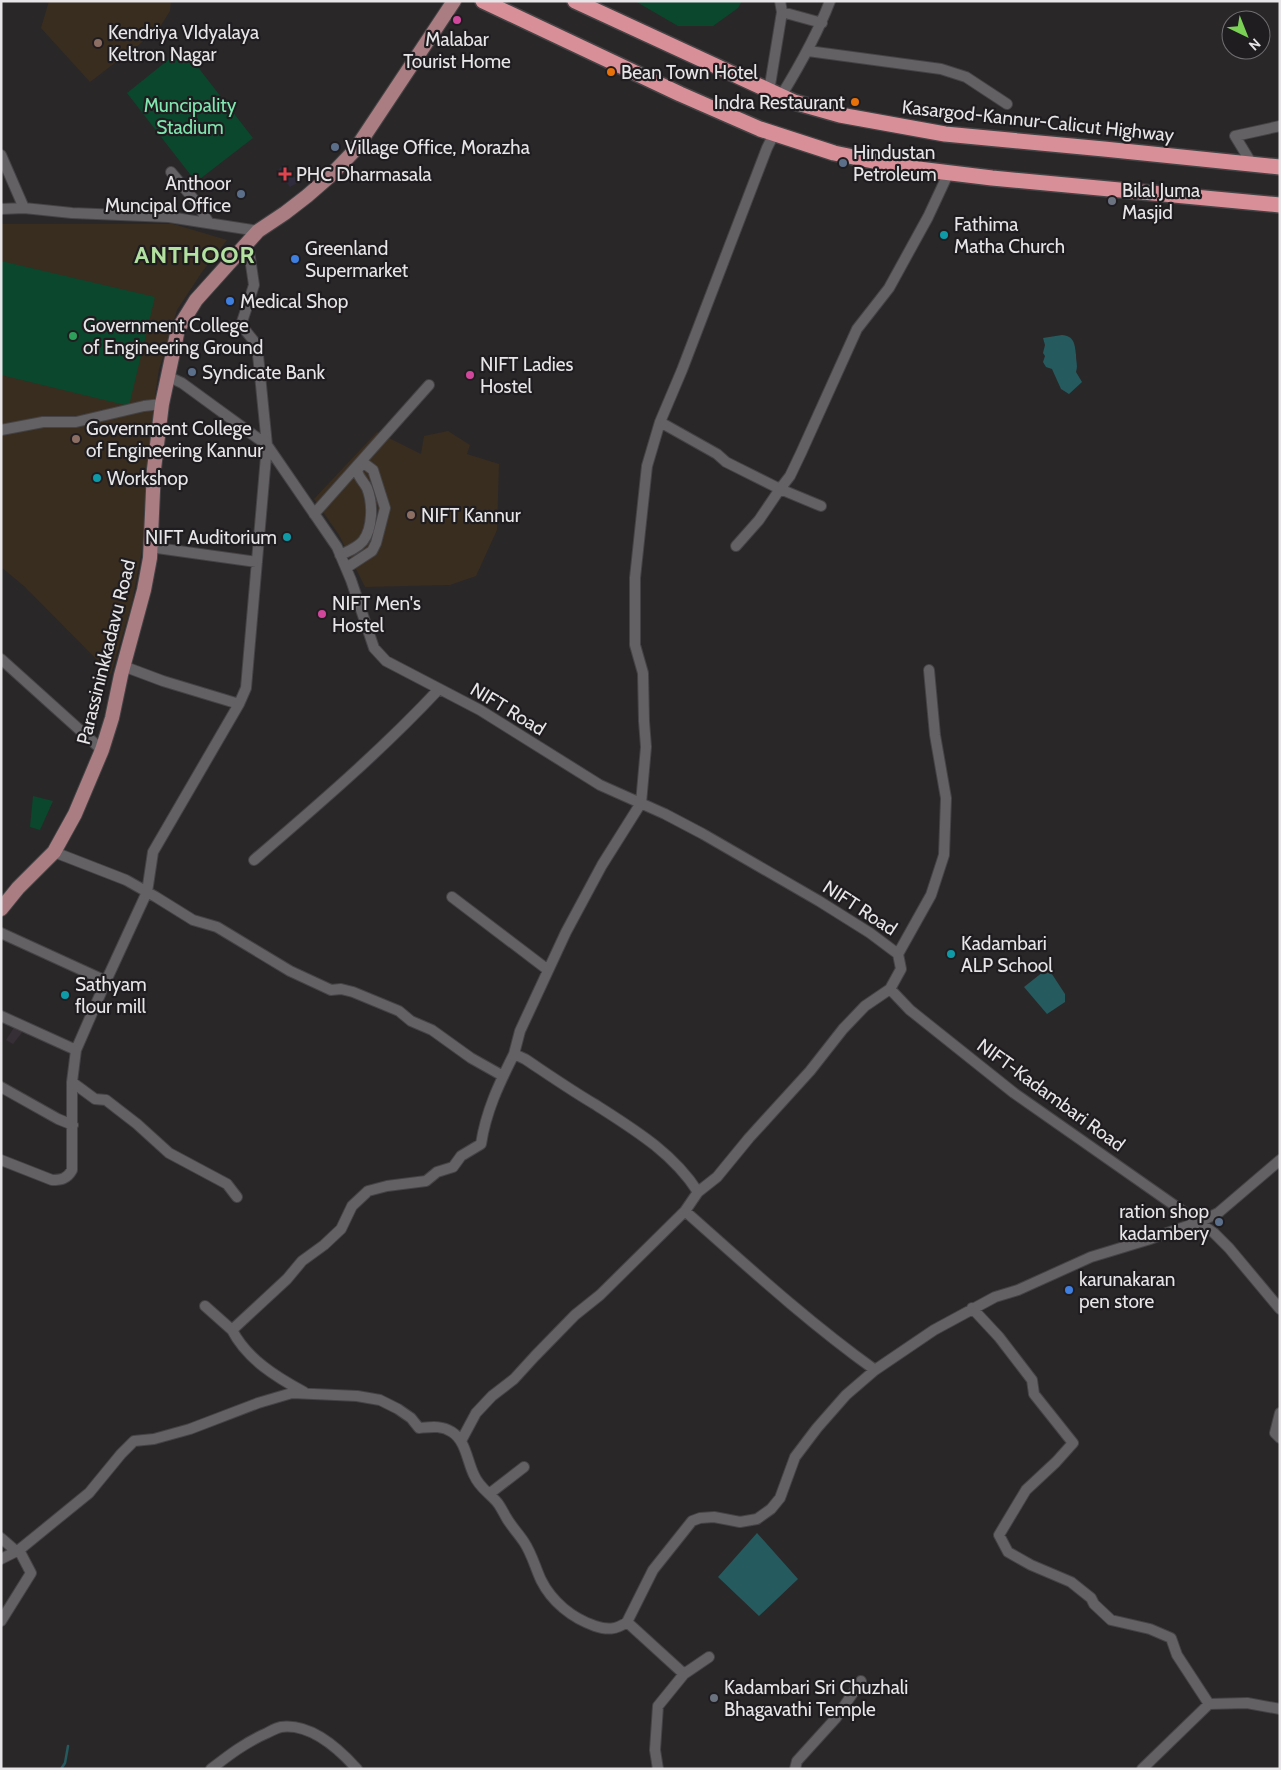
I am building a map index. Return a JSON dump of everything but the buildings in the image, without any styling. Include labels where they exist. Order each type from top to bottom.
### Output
[{"type":"highway","points":[[483,1],[680,94],[774,134],[834,153],[902,167],[992,178],[1280,206]]},
{"type":"highway","name":"Kasargod-Kannur-Calicut Highway","points":[[575,1],[775,94],[794,102],[840,115],[945,134],[1104,148],[1280,167]]},
{"type":"main road","name":"Parassininkkadavu Road","points":[[2,905],[54,852],[75,814],[102,750],[112,718],[123,666],[144,590],[150,547],[154,469],[162,404],[178,329],[196,300],[258,231],[307,196],[355,150],[454,1]]},
{"type":"street","points":[[775,94],[782,12],[780,1]]},
{"type":"street","points":[[775,94],[808,52],[830,1]]},
{"type":"street","points":[[782,12],[822,23]]},
{"type":"street","points":[[808,52],[941,69],[966,77],[1007,104]]},
{"type":"street","points":[[1252,164],[1234,136],[1280,126]]},
{"type":"street","points":[[232,1330],[287,1279],[302,1261],[324,1245],[341,1229],[352,1206],[368,1192],[387,1186],[426,1182],[437,1172],[453,1167],[461,1156],[481,1144],[490,1104],[514,1054],[520,1031],[548,970],[585,895],[641,803],[646,747],[643,673],[635,645],[635,578],[647,466],[660,422],[774,134]]},
{"type":"street","points":[[1,155],[24,208]]},
{"type":"street","points":[[171,172],[196,202],[209,223]]},
{"type":"street","points":[[736,546],[759,520],[790,476],[857,329],[889,288],[928,217],[949,172]]},
{"type":"street","points":[[1,209],[24,208],[72,213],[169,217],[258,231]]},
{"type":"street","points":[[1,1160],[52,1180],[64,1179],[69,1176],[72,1170],[72,1082],[76,1050],[147,892],[152,852],[239,704],[246,688],[267,444],[257,345],[241,325],[254,285],[249,251],[241,249]]},
{"type":"street","name":"NIFT Road","points":[[167,376],[182,383],[267,444],[337,547],[374,648],[386,660],[480,710],[600,785],[665,814],[695,830],[819,901],[870,933],[898,954],[901,969],[890,989]]},
{"type":"street","points":[[314,514],[429,385]]},
{"type":"street","points":[[1,430],[42,422],[76,422],[144,406],[162,404]]},
{"type":"street","points":[[660,422],[717,454],[726,462],[780,490],[820,506]]},
{"type":"street","points":[[340,555],[354,549],[362,542],[370,524],[369,497],[357,471],[360,466],[365,464],[373,470],[385,508],[376,543],[372,551],[346,568]]},
{"type":"street","points":[[150,547],[256,562]]},
{"type":"street","points":[[1,658],[102,750]]},
{"type":"street","points":[[123,666],[162,681],[239,704]]},
{"type":"street","points":[[898,954],[931,895],[944,855],[946,798],[935,735],[929,670]]},
{"type":"street","points":[[254,860],[352,776],[439,689]]},
{"type":"street","points":[[54,852],[120,878],[193,920],[217,927],[298,974],[331,990],[341,989],[352,992],[400,1012],[410,1020],[432,1030],[470,1058],[503,1076]]},
{"type":"street","points":[[452,897],[548,970]]},
{"type":"street","points":[[1,933],[106,981]]},
{"type":"street","points":[[461,1441],[476,1413],[492,1396],[514,1380],[575,1315],[600,1295],[685,1211],[698,1192],[716,1177],[865,1006],[890,989]]},
{"type":"street","name":"NIFT-Kadambari Road","points":[[890,989],[910,1010],[1014,1093],[1199,1222],[1229,1248],[1280,1309]]},
{"type":"street","points":[[1,1016],[76,1050]]},
{"type":"street","points":[[514,1054],[525,1059],[632,1128],[670,1157],[686,1174],[698,1192]]},
{"type":"street","points":[[72,1082],[95,1099],[106,1100],[137,1124],[169,1153],[227,1184],[237,1197]]},
{"type":"street","points":[[1,1087],[58,1119],[73,1125]]},
{"type":"street","points":[[1,1559],[18,1551],[89,1493],[134,1441],[154,1439],[190,1429],[258,1403],[292,1393],[357,1396],[380,1400],[398,1409],[411,1418],[419,1428],[441,1426],[454,1433],[461,1441],[468,1455],[474,1475],[482,1488],[497,1501],[525,1543],[535,1562],[541,1580],[554,1599],[570,1613],[586,1622],[606,1630],[619,1628],[627,1622],[653,1570],[692,1521],[700,1518],[714,1517],[740,1522],[757,1519],[771,1510],[780,1498],[795,1457],[811,1435],[846,1395],[875,1370],[934,1330],[995,1297],[1018,1290],[1091,1257],[1199,1222],[1218,1213],[1280,1160]]},
{"type":"street","points":[[685,1211],[778,1294],[840,1345],[875,1370]]},
{"type":"street","points":[[205,1306],[232,1330],[238,1342],[264,1368],[309,1394]]},
{"type":"street","points":[[972,1308],[999,1337],[1027,1373],[1032,1380],[1034,1394],[1073,1443],[1026,1490],[999,1535],[1008,1552],[1031,1565],[1071,1582],[1091,1598],[1094,1604],[1111,1620],[1150,1629],[1171,1638],[1177,1655],[1189,1677],[1209,1704]]},
{"type":"street","points":[[1280,1413],[1275,1433],[1280,1438]]},
{"type":"street","points":[[489,1494],[524,1467]]},
{"type":"street","points":[[1,1538],[18,1551],[31,1573],[1,1621]]},
{"type":"street","points":[[627,1622],[684,1674]]},
{"type":"street","points":[[658,1769],[655,1750],[658,1706],[684,1674],[709,1657]]},
{"type":"street","points":[[795,1769],[797,1762],[836,1718],[861,1681]]},
{"type":"street","points":[[1142,1769],[1209,1704],[1247,1703],[1280,1709]]},
{"type":"street","points":[[211,1769],[240,1747],[280,1727],[294,1728],[327,1740],[340,1750],[357,1769]]},
{"type":"shaded area","name":"Kendriya VIdyalaya Keltron Nagar","points":[[49,1],[171,1],[170,11],[158,30],[90,82],[41,28]]},
{"type":"shaded area","name":"PHC Dharmasala","points":[[283,164],[299,182],[290,187],[278,171]]},
{"type":"shaded area","name":"Government College of Engineering Kannur","points":[[1,224],[173,224],[227,240],[202,272],[177,310],[159,369],[153,410],[145,533],[132,603],[111,674],[25,587],[1,567]]},
{"type":"shaded area","name":"NIFT Kannur","points":[[448,431],[470,445],[467,454],[499,464],[497,530],[476,576],[450,585],[365,587],[339,535],[314,499],[377,432],[421,454],[424,436]]},
{"type":"shaded area","points":[[15,1026],[24,1030],[13,1044],[6,1040]]},
{"type":"green space","points":[[635,1],[742,1],[738,8],[713,26],[678,26]]},
{"type":"green space","name":"Muncipality Stadium","points":[[183,48],[253,138],[196,182],[127,93]]},
{"type":"green space","name":"Government College of Engineering Ground","points":[[1,261],[155,297],[129,406],[1,375]]},
{"type":"green space","points":[[33,796],[53,801],[40,830],[30,827]]},
{"type":"water","points":[[1062,335],[1069,337],[1073,341],[1077,365],[1076,372],[1082,382],[1069,394],[1061,389],[1052,369],[1046,367],[1043,362],[1045,345],[1043,338]]},
{"type":"water","points":[[1048,968],[1065,994],[1065,1002],[1047,1014],[1024,987]]},
{"type":"water","points":[[757,1533],[798,1579],[759,1616],[718,1577]]},
{"type":"waterway","points":[[61,1769],[65,1763],[68,1746]]},
{"type":"place","name":"Malabar Tourist Home","points":[[457,20]]},
{"type":"place","name":"Kendriya VIdyalaya Keltron Nagar","points":[[98,43]]},
{"type":"place","name":"Bean Town Hotel","points":[[611,72]]},
{"type":"place","name":"Indra Restaurant","points":[[855,102]]},
{"type":"place","name":"Village Office, Morazha","points":[[335,147]]},
{"type":"place","name":"Hindustan Petroleum","points":[[843,163]]},
{"type":"place","name":"PHC Dharmasala","points":[[285,174]]},
{"type":"place","name":"Anthoor Muncipal Office","points":[[241,194]]},
{"type":"place","name":"Bilal Juma Masjid","points":[[1112,201]]},
{"type":"place","name":"Fathima Matha Church","points":[[944,235]]},
{"type":"place","name":"Greenland Supermarket","points":[[295,259]]},
{"type":"place","name":"Medical Shop","points":[[230,301]]},
{"type":"place","name":"Government College of Engineering Ground","points":[[73,336]]},
{"type":"place","name":"Syndicate Bank","points":[[192,372]]},
{"type":"place","name":"NIFT Ladies Hostel","points":[[470,375]]},
{"type":"place","name":"Government College of Engineering Kannur","points":[[76,439]]},
{"type":"place","name":"Workshop","points":[[97,478]]},
{"type":"place","name":"NIFT Kannur","points":[[411,515]]},
{"type":"place","name":"NIFT Auditorium","points":[[287,537]]},
{"type":"place","name":"NIFT Men's Hostel","points":[[322,614]]},
{"type":"place","name":"Kadambari ALP School","points":[[951,954]]},
{"type":"place","name":"Sathyam flour mill","points":[[65,995]]},
{"type":"place","name":"ration shop kadambery","points":[[1219,1222]]},
{"type":"place","name":"karunakaran pen store","points":[[1069,1290]]},
{"type":"place","name":"Kadambari Sri Chuzhali Bhagavathi Temple","points":[[714,1698]]},
{"type":"district","name":"ANTHOOR","points":[[195,254]]}]
